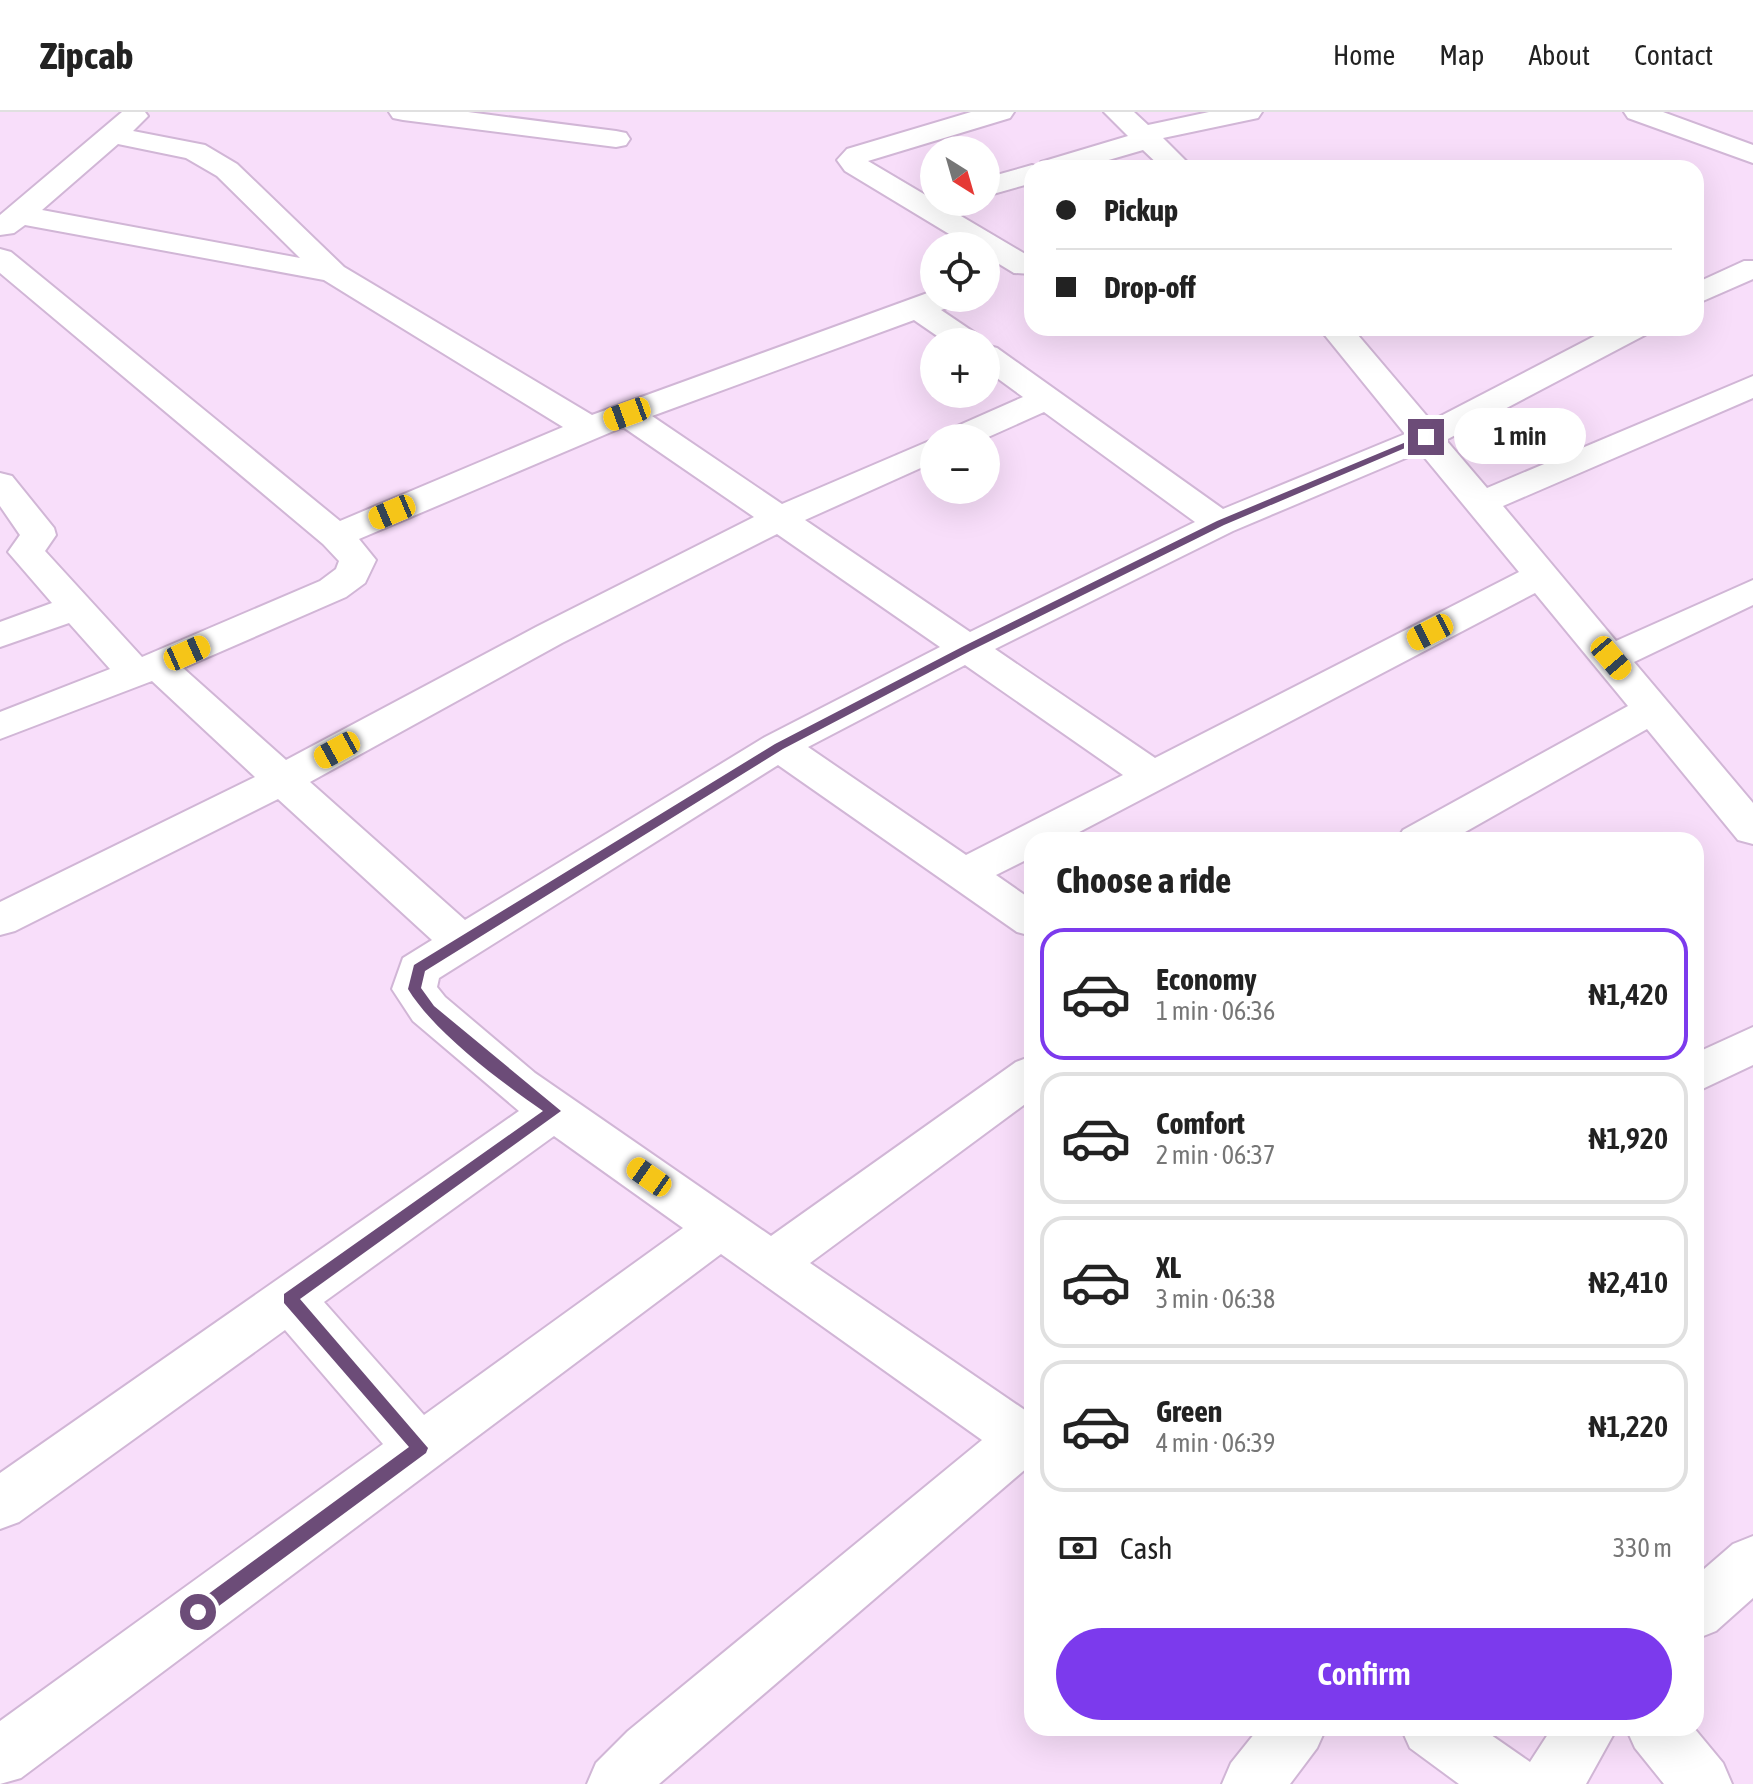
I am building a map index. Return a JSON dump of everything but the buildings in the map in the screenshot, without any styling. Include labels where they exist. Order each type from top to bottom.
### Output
[{"type":"street","points":[[10,222],[138,112]]},
{"type":"street","points":[[403,112],[616,139]]},
{"type":"street","points":[[920,136],[1000,112]]},
{"type":"street","points":[[1118,112],[1171,160]]},
{"type":"street","points":[[1076,160],[1147,137],[1248,112]]},
{"type":"street","points":[[1659,115],[1747,148]]},
{"type":"street","points":[[112,135],[195,151],[227,170],[333,273],[589,428]]},
{"type":"street","points":[[920,136],[857,155],[851,160],[920,199]]},
{"type":"street","points":[[1709,162],[1747,148]]},
{"type":"street","points":[[1000,183],[1024,176]]},
{"type":"street","points":[[947,216],[1024,268]]},
{"type":"street","points":[[10,222],[333,273]]},
{"type":"street","points":[[0,258],[336,536],[358,560],[352,575],[333,589],[147,670],[0,726]]},
{"type":"street","points":[[1704,291],[1744,270],[1753,270]]},
{"type":"street","points":[[1000,278],[1024,271]]},
{"type":"street","points":[[336,536],[589,428],[920,307]]},
{"type":"street","points":[[939,312],[954,328]]},
{"type":"street","points":[[1342,336],[1753,830]]},
{"type":"street","points":[[1024,1440],[518,1086],[440,1019],[414,989],[419,969],[779,746],[1220,523],[1426,437],[1619,336]]},
{"type":"street","points":[[1000,365],[1220,523]]},
{"type":"street","points":[[1481,503],[1753,386]]},
{"type":"street","points":[[990,424],[1048,398]]},
{"type":"street","points":[[627,414],[782,517],[966,649],[1153,776]]},
{"type":"street","points":[[0,920],[284,779],[549,635],[782,517],[920,455]]},
{"type":"street","points":[[0,483],[36,528],[38,535],[26,552],[75,608],[284,779],[461,942]]},
{"type":"street","points":[[1045,832],[1541,575]]},
{"type":"street","points":[[1611,658],[1753,591]]},
{"type":"street","points":[[0,635],[75,608]]},
{"type":"street","points":[[1432,832],[1653,709]]},
{"type":"street","points":[[779,746],[1024,915]]},
{"type":"street","points":[[964,874],[1024,843]]},
{"type":"street","points":[[1704,1070],[1753,1044]]},
{"type":"street","points":[[772,1263],[1024,1080]]},
{"type":"street","points":[[0,1504],[554,1111]]},
{"type":"street","points":[[0,1757],[721,1227]]},
{"type":"street","points":[[289,1298],[420,1448]]},
{"type":"street","points":[[617,1784],[649,1752],[1024,1444]]},
{"type":"street","points":[[1704,1605],[1753,1562]]},
{"type":"street","points":[[1252,1784],[1290,1736]]},
{"type":"street","points":[[1442,1736],[1510,1784]]},
{"type":"street","points":[[1551,1784],[1582,1736]]},
{"type":"street","points":[[1663,1736],[1702,1784]]},
{"type":"shaded area","points":[[0,112],[1753,112],[1753,1784],[0,1784]]},
{"type":"route","points":[[198,1612],[420,1448],[289,1298],[554,1111],[518,1086],[429,1009],[414,989],[419,969],[779,746],[1220,523],[1426,437]]}]
